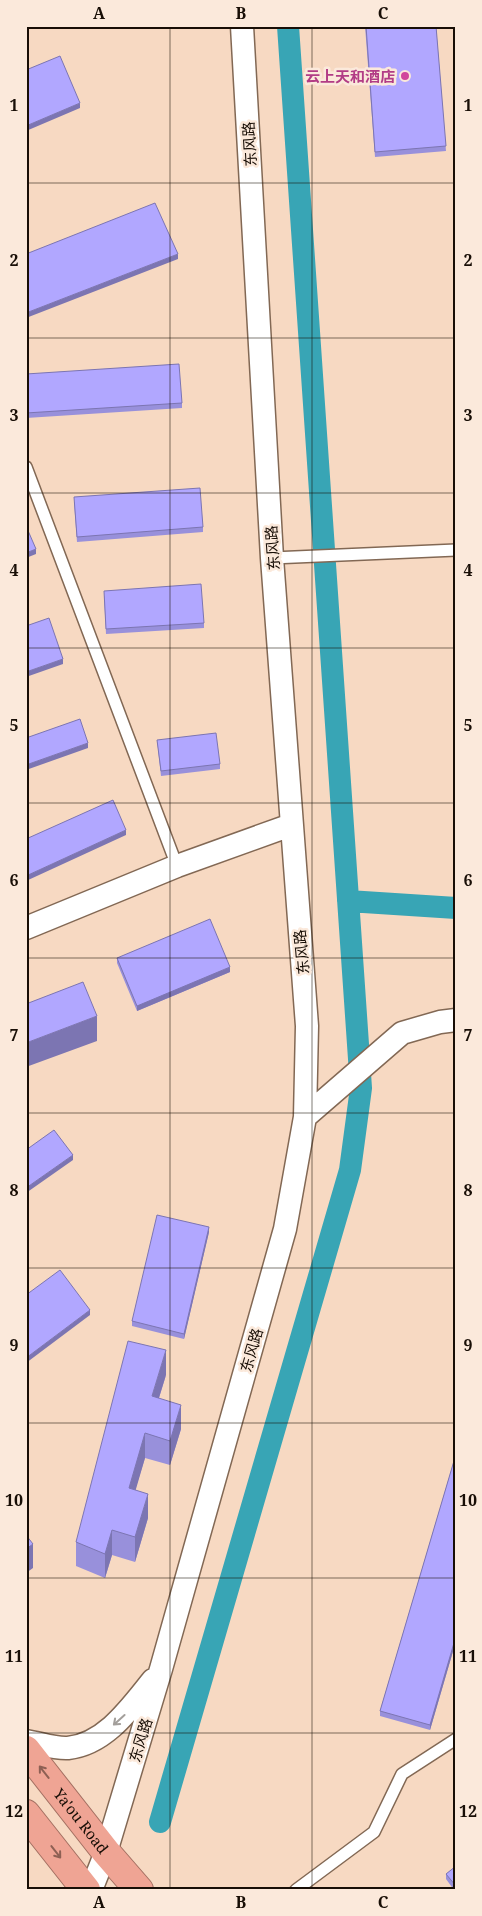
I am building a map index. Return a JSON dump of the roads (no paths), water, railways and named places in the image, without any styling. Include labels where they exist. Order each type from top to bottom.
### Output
[{"type":"highway","name":"Ya'ou Road","points":[[26,1750],[106,1852],[139,1890]]},
{"type":"highway","points":[[26,1814],[86,1890]]},
{"type":"street","name":"东风路","points":[[91,1890],[106,1852],[161,1669],[285,1230],[305,1117],[307,1026],[272,558],[242,26]]},
{"type":"street","points":[[26,928],[177,866],[291,825]]},
{"type":"street","points":[[305,1117],[402,1032],[440,1022],[456,1020]]},
{"type":"street","points":[[26,1741],[66,1748],[84,1744],[102,1734],[127,1712],[161,1669]]},
{"type":"lane","points":[[26,467],[177,866]]},
{"type":"lane","points":[[272,558],[456,550]]},
{"type":"lane","points":[[296,1890],[374,1832],[402,1774],[456,1739]]},
{"type":"waterway","points":[[160,1822],[350,1170],[361,1088],[288,26]]},
{"type":"waterway","points":[[348,901],[456,908]]},
{"type":"place","name":"云上天和酒店","points":[[405,76]]}]
